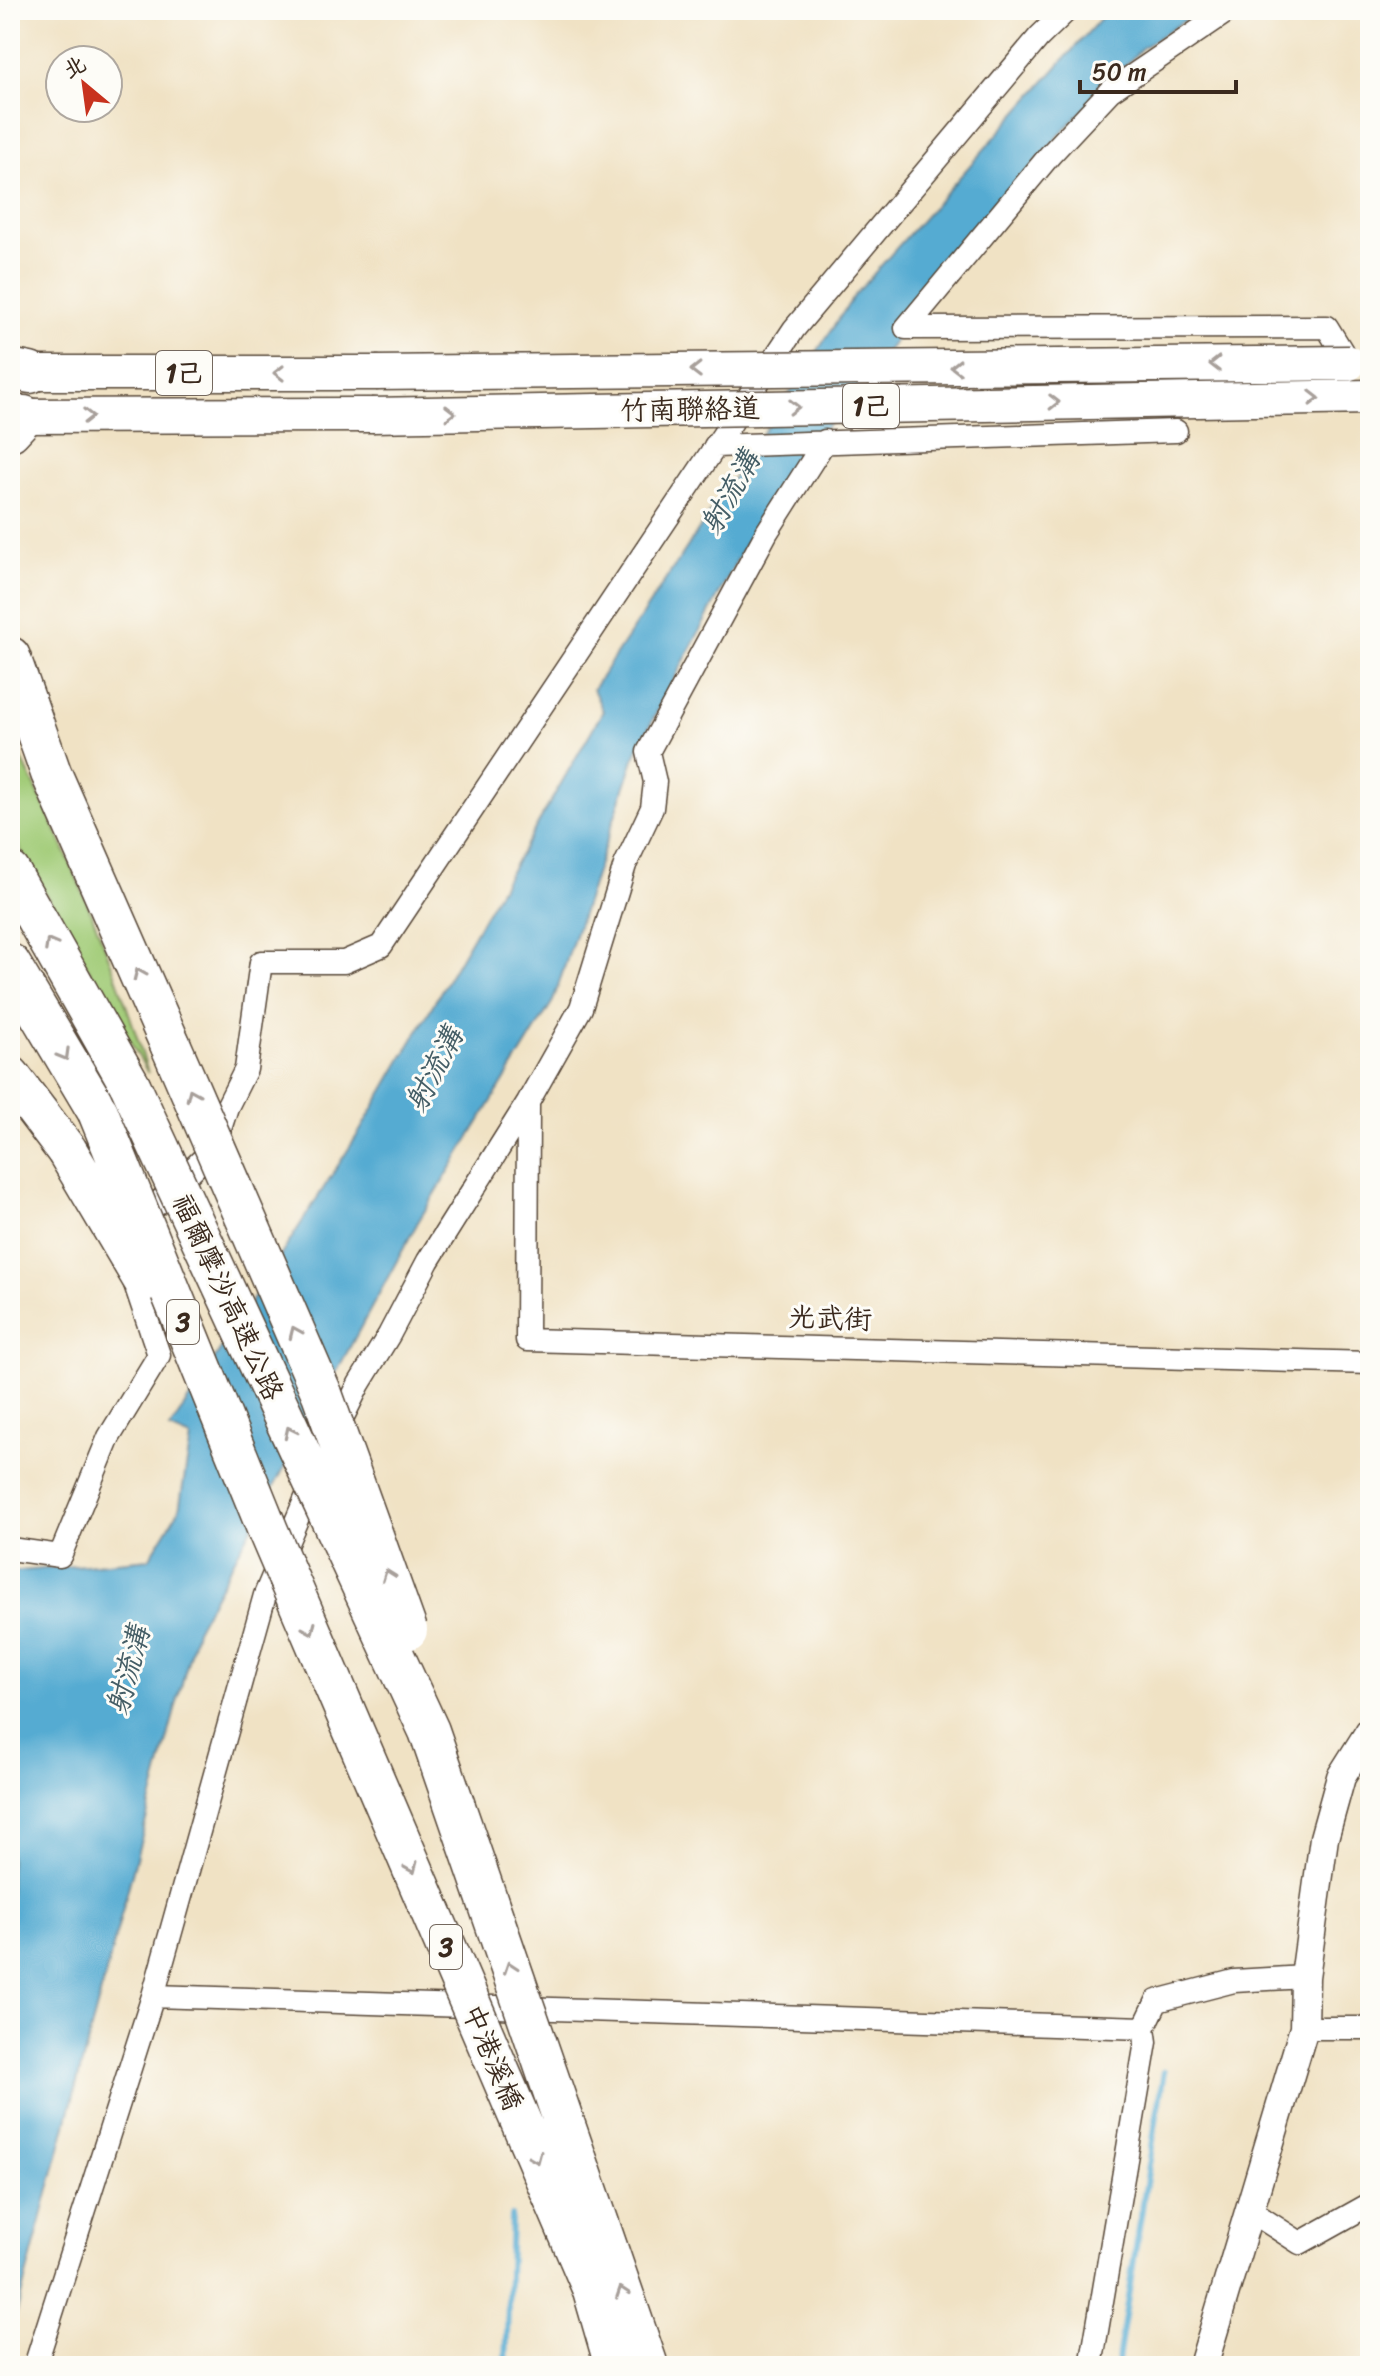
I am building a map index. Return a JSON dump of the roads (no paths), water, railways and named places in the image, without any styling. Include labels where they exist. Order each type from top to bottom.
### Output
[{"type":"highway","points":[[10,657],[51,773],[322,1394],[417,1657],[429,1731]]},
{"type":"highway","name":"福爾摩沙高速公路","points":[[10,872],[130,1085],[429,1731]]},
{"type":"highway","name":"福爾摩沙高速公路","points":[[10,964],[98,1112],[268,1531]]},
{"type":"highway","points":[[10,1076],[67,1151],[172,1333],[268,1531]]},
{"type":"highway","name":"中港溪橋","points":[[268,1531],[593,2290],[615,2366]]},
{"type":"highway","name":"中港溪橋","points":[[429,1731],[648,2366]]},
{"type":"main road","name":"竹南聯絡道","points":[[17,372],[376,373],[1360,363]]},
{"type":"main road","name":"竹南聯絡道","points":[[15,421],[1370,397]]},
{"type":"street","points":[[10,1549],[60,1556],[109,1437],[159,1355],[120,1241],[214,1148],[227,1107],[246,1069],[261,962],[344,962],[381,946],[794,329],[1039,37],[1067,10]]},
{"type":"street","points":[[1229,10],[1110,91],[1050,155],[906,328],[1327,327],[1360,363]]},
{"type":"street","points":[[715,446],[1176,431]]},
{"type":"street","points":[[35,2366],[153,1996],[265,1595],[302,1505],[359,1384],[428,1261],[528,1102],[581,1008],[625,865],[652,808],[655,782],[648,752],[767,532],[825,441]]},
{"type":"street","name":"光武街","points":[[528,1102],[527,1340],[1370,1363]]},
{"type":"street","points":[[1203,2366],[1304,2028],[1305,1977],[1324,1838],[1341,1777],[1370,1731]]},
{"type":"street","points":[[1091,2366],[1146,2042],[1144,2028],[1157,2001],[1234,1981],[1305,1977]]},
{"type":"street","points":[[153,1996],[1144,2028]]},
{"type":"street","points":[[1304,2028],[1370,2028]]},
{"type":"street","points":[[1249,2210],[1300,2243],[1370,2204]]},
{"type":"water","name":"射流溝","points":[[1108,10],[1201,10],[1142,48],[1059,135],[769,499],[637,750],[553,1001],[418,1222],[196,1630],[10,2338],[10,1572],[149,1559],[179,1510],[191,1438],[170,1429],[360,1131],[603,711],[593,689],[854,296]]},
{"type":"waterway","points":[[1117,2366],[1164,2071]]},
{"type":"waterway","points":[[506,2366],[511,2216]]}]
